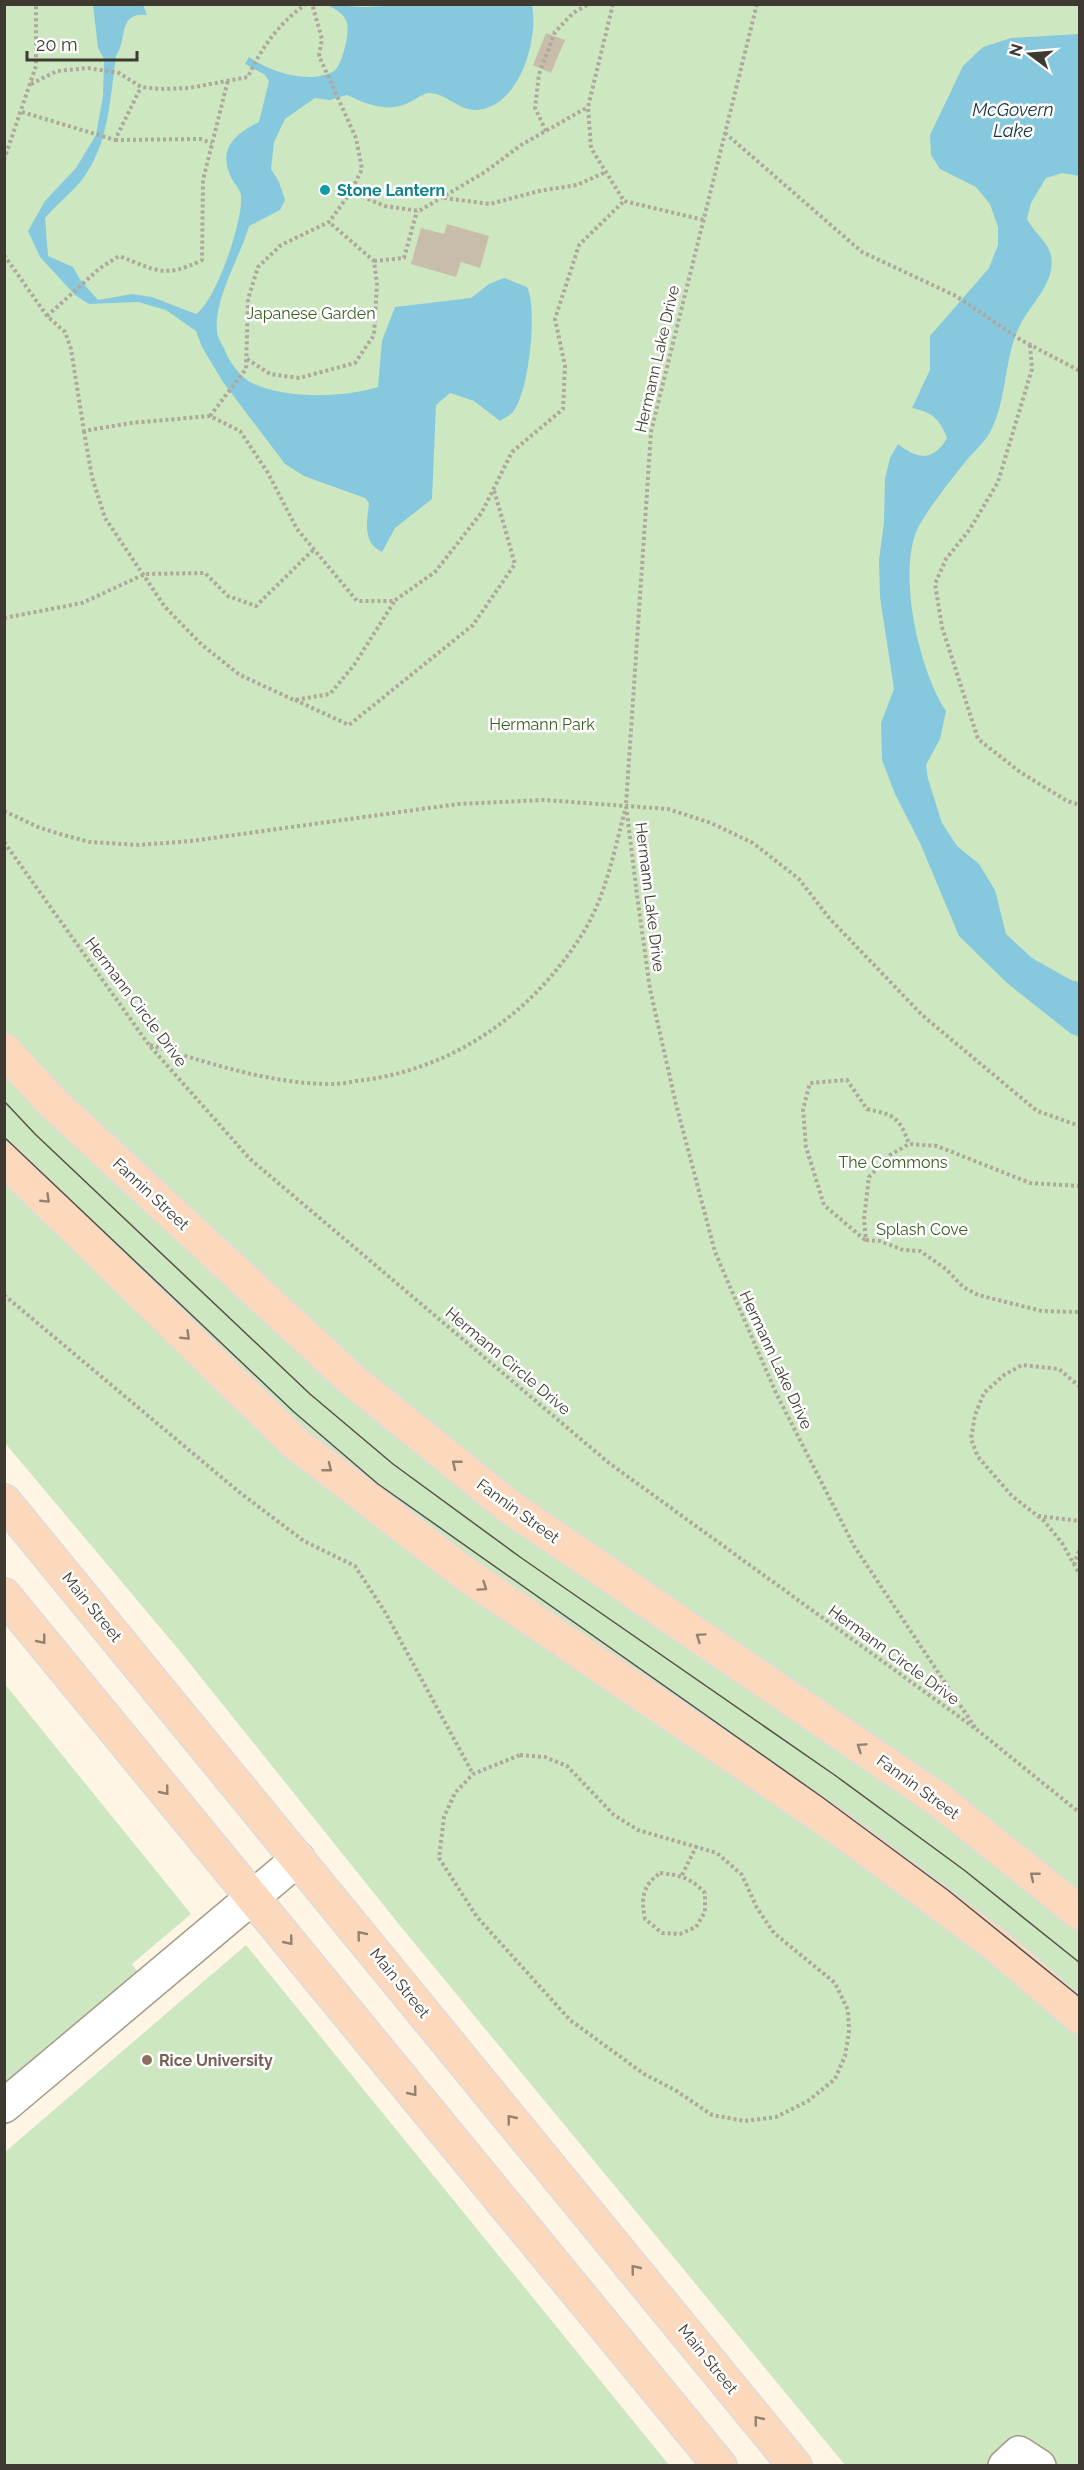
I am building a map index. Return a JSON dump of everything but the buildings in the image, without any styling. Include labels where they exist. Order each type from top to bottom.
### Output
[{"type":"main road","name":"Fannin Street","points":[[4,1050],[51,1101],[350,1378],[507,1505],[939,1800],[1080,1913]]},
{"type":"main road","points":[[4,1158],[294,1442],[464,1573],[836,1826],[997,1946],[1080,2017]]},
{"type":"main road","name":"Main Street","points":[[4,1501],[795,2466]]},
{"type":"main road","points":[[4,1595],[720,2466]]},
{"type":"lane","points":[[4,2106],[298,1859]]},
{"type":"lane","points":[[1005,2466],[1019,2453],[1039,2466]]},
{"type":"path","points":[[4,160],[36,66],[36,4]]},
{"type":"path","points":[[30,84],[57,71],[100,70],[119,73],[141,87],[189,88],[248,77],[257,60],[289,16],[306,4]]},
{"type":"path","points":[[210,416],[246,369],[248,359],[245,340],[248,299],[258,267],[281,245],[329,222],[351,192],[362,169],[361,154],[346,111],[319,56],[322,39],[312,4]]},
{"type":"path","points":[[546,131],[536,108],[539,74],[555,32],[573,13],[589,4]]},
{"type":"path","points":[[613,4],[588,107],[591,148],[624,201],[704,220]]},
{"type":"path","name":"Hermann Lake Drive","points":[[757,4],[651,432],[626,805],[650,989],[715,1252],[776,1393],[854,1546],[976,1729]]},
{"type":"path","points":[[47,316],[86,280],[119,256],[166,273],[182,270],[202,260],[203,180],[228,80]]},
{"type":"path","points":[[115,140],[141,87]]},
{"type":"path","points":[[351,192],[385,206],[417,211],[443,198],[546,131],[588,107]]},
{"type":"path","points":[[22,112],[115,140],[200,139],[212,143]]},
{"type":"path","points":[[725,133],[862,252],[956,296],[1021,340],[1080,371]]},
{"type":"path","points":[[443,198],[489,204],[539,191],[577,185],[606,172]]},
{"type":"path","points":[[294,700],[330,694],[354,665],[394,601],[435,572],[482,512],[512,452],[563,409],[565,366],[555,319],[579,245],[624,201]]},
{"type":"path","points":[[374,261],[404,258],[417,211]]},
{"type":"path","points":[[248,359],[270,375],[298,378],[355,363],[374,335],[377,284],[374,261],[329,222]]},
{"type":"path","points":[[4,255],[15,274],[47,316],[65,332],[71,349],[92,477],[105,518],[145,574],[165,607],[202,645],[240,675],[350,725],[473,625],[515,564],[494,489]]},
{"type":"path","points":[[1030,345],[1032,369],[998,482],[970,529],[946,559],[935,584],[942,627],[978,739],[1020,772],[1067,801],[1080,805]]},
{"type":"path","points":[[84,432],[131,423],[210,416],[240,431],[268,473],[297,528],[357,601],[394,601]]},
{"type":"path","points":[[4,618],[82,603],[145,574],[205,573],[228,596],[256,606],[313,550]]},
{"type":"path","points":[[4,812],[38,827],[90,842],[139,845],[202,840],[458,804],[544,800],[668,809],[711,823],[753,843],[799,879],[830,919],[922,1015],[1037,1111],[1080,1126]]},
{"type":"path","points":[[149,1045],[245,1073],[333,1084],[382,1078],[424,1066],[472,1044],[528,1003],[582,936],[604,885],[626,805]]},
{"type":"path","name":"Hermann Circle Drive","points":[[4,842],[149,1045],[250,1159],[609,1462],[976,1729],[1080,1813]]},
{"type":"path","points":[[909,1144],[900,1122],[888,1113],[867,1109],[847,1080],[810,1083],[803,1109],[806,1147],[824,1205],[866,1240],[880,1240],[903,1250],[921,1251],[946,1269],[963,1287],[978,1295],[1042,1311],[1080,1312]]},
{"type":"path","points":[[866,1240],[864,1219],[869,1177],[890,1155],[909,1144],[936,1146],[1030,1183],[1080,1186]]},
{"type":"path","points":[[4,1295],[239,1492],[304,1541],[355,1566],[385,1612],[473,1774]]},
{"type":"path","points":[[1080,1387],[1059,1369],[1022,1365],[1004,1375],[984,1393],[975,1414],[971,1439],[978,1457],[1012,1496],[1037,1516],[1062,1543],[1080,1575]]},
{"type":"path","points":[[1037,1516],[1080,1521]]},
{"type":"path","points":[[1074,1565],[1080,1548]]},
{"type":"path","points":[[520,1755],[546,1757],[567,1766],[614,1815],[638,1830],[717,1852],[741,1875],[774,1933],[835,1983],[848,2010],[849,2032],[845,2056],[835,2079],[808,2101],[776,2117],[745,2121],[712,2115],[675,2090],[644,2074],[570,2020],[477,1917],[439,1858],[444,1817],[455,1793],[473,1774],[520,1755]]},
{"type":"path","points":[[682,1875],[697,1845]]},
{"type":"path","points":[[660,1873],[682,1875],[693,1881],[705,1893],[705,1912],[696,1928],[680,1935],[662,1933],[645,1919],[641,1899],[649,1881],[660,1873]]},
{"type":"green space","name":"Hermann Park","points":[[4,5],[1079,5],[1079,2465],[845,2465],[406,1933],[179,1650],[5,1443]]},
{"type":"green space","points":[[4,1683],[191,1914],[132,1964],[140,1976],[4,2087]]},
{"type":"green space","name":"Rice University","points":[[246,1945],[669,2465],[5,2465],[5,2152]]},
{"type":"water","points":[[424,4],[532,5],[532,36],[529,53],[514,86],[490,107],[475,110],[463,107],[434,93],[428,93],[408,103],[392,107],[369,104],[347,95],[330,100],[315,98],[285,119],[274,142],[271,169],[279,182],[285,200],[280,210],[249,226],[223,292],[217,319],[218,335],[228,358],[235,368],[252,383],[281,392],[332,395],[378,387],[382,341],[395,307],[471,298],[489,284],[504,278],[527,287],[532,313],[532,331],[527,371],[518,403],[512,413],[500,421],[474,401],[450,393],[436,405],[432,499],[395,528],[382,552],[371,543],[367,531],[369,503],[365,498],[304,476],[285,464],[223,382],[202,347],[196,331],[166,310],[138,302],[89,304],[75,295],[40,257],[28,231],[45,201],[76,168],[96,135],[103,96],[104,59],[98,48],[93,5],[143,5],[147,15],[138,15],[127,22],[116,56],[110,105],[103,137],[90,167],[77,186],[45,218],[48,256],[73,267],[81,281],[98,300],[132,294],[152,297],[196,314],[204,306],[220,277],[238,222],[241,195],[227,165],[228,149],[237,136],[259,122],[269,81],[264,74],[245,64],[249,57],[290,75],[313,77],[324,75],[337,68],[345,48],[348,27],[344,17],[328,5],[365,7]]},
{"type":"water","name":"McGovern Lake","points":[[1079,34],[1079,176],[1062,173],[1046,178],[1031,203],[1027,219],[1049,251],[1052,266],[1050,275],[1042,292],[1020,325],[1015,338],[999,408],[989,434],[948,484],[920,524],[913,543],[910,592],[919,646],[936,693],[946,711],[940,739],[926,765],[942,823],[957,846],[979,864],[995,890],[1006,934],[1032,958],[1071,980],[1079,982],[1079,1037],[1070,1033],[1007,983],[959,936],[920,843],[895,794],[882,760],[881,723],[894,689],[880,597],[879,560],[884,522],[885,479],[890,458],[898,444],[912,453],[925,456],[937,451],[947,438],[934,417],[912,408],[930,370],[930,336],[989,268],[998,245],[998,227],[990,204],[976,187],[940,169],[931,155],[930,135],[963,66],[983,47],[1011,38]]},
{"type":"tram line","points":[[4,1101],[35,1134],[310,1394],[393,1464],[520,1557],[836,1776],[964,1870],[1080,1963]]},
{"type":"tram line","points":[[4,1137],[294,1412],[378,1484],[822,1797],[949,1891],[1080,1997]]},
{"type":"place","name":"Stone Lantern","points":[[325,190]]},
{"type":"place","name":"Rice University","points":[[147,2060]]},
{"type":"park label","name":"Japanese Garden","points":[[311,313]]},
{"type":"park label","name":"The Commons","points":[[893,1162]]},
{"type":"park label","name":"Splash Cove","points":[[922,1229]]}]
